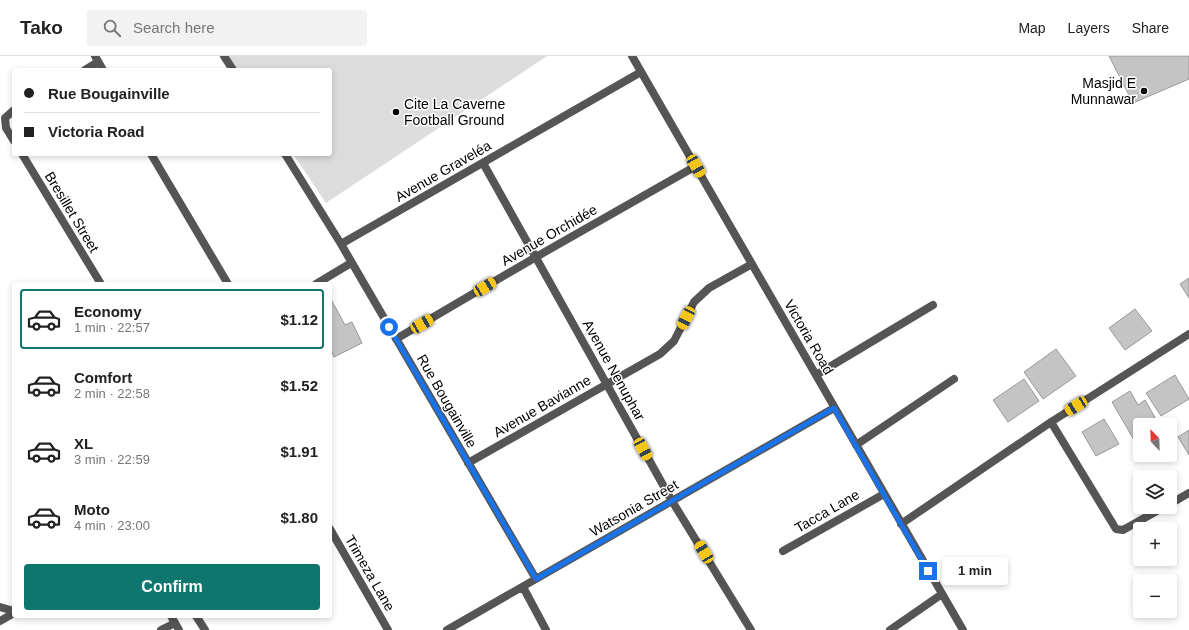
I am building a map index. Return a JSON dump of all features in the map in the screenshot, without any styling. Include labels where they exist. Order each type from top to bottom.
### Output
[{"type":"street","points":[[224,56],[232,68]]},
{"type":"street","name":"Victoria Road","points":[[632,56],[963,630]]},
{"type":"street","points":[[87,68],[96,59],[102,68]]},
{"type":"street","name":"Avenue Graveléa","points":[[341,244],[642,72]]},
{"type":"street","points":[[12,112],[6,118],[6,128],[12,138]]},
{"type":"street","name":"Bresillet Street","points":[[23,156],[99,282]]},
{"type":"street","points":[[153,156],[227,282]]},
{"type":"street","name":"Rue Bougainville","points":[[286,156],[341,244],[536,579]]},
{"type":"street","name":"Avenue Nenuphar","points":[[483,163],[672,501],[751,630]]},
{"type":"street","name":"Avenue Orchidée","points":[[396,339],[696,166]]},
{"type":"street","points":[[319,282],[352,263]]},
{"type":"street","name":"Avenue Bavianne","points":[[468,463],[660,354],[674,341],[694,302],[709,288],[752,264]]},
{"type":"street","points":[[816,375],[933,305]]},
{"type":"street","points":[[901,524],[1051,422],[1189,334]]},
{"type":"street","points":[[856,444],[954,380]]},
{"type":"street","name":"Watsonia Street","points":[[447,630],[834,408]]},
{"type":"street","points":[[1051,422],[1116,529],[1123,530],[1152,514]]},
{"type":"street","points":[[1177,500],[1189,493]]},
{"type":"street","name":"Tacca Lane","points":[[783,551],[884,494]]},
{"type":"street","name":"Trimeza Lane","points":[[332,532],[388,630]]},
{"type":"street","points":[[522,587],[546,630]]},
{"type":"street","points":[[890,630],[942,594]]},
{"type":"street","points":[[0,607],[12,611]]},
{"type":"street","points":[[0,621],[12,613]]},
{"type":"street","points":[[197,618],[205,630]]},
{"type":"street","points":[[161,630],[175,623]]},
{"type":"shaded area","name":"Cite La Caverne Football Ground","points":[[227,56],[547,56],[326,203],[294,156],[332,156],[332,68],[236,68]]},
{"type":"building","name":"Masjid E Munnawar","points":[[1109,56],[1189,56],[1189,79],[1133,103]]},
{"type":"building","points":[[1189,278],[1189,298],[1180,284]]},
{"type":"building","points":[[332,301],[345,325],[352,322],[362,343],[334,357],[332,352]]},
{"type":"building","points":[[1135,309],[1152,331],[1125,350],[1109,328]]},
{"type":"building","points":[[1056,349],[1076,376],[1043,399],[1024,372]]},
{"type":"building","points":[[1175,375],[1189,399],[1161,416],[1146,393]]},
{"type":"building","points":[[1024,379],[1039,401],[1008,422],[993,400]]},
{"type":"building","points":[[1130,391],[1138,405],[1145,400],[1155,418],[1133,418],[1133,438],[1112,402]]},
{"type":"building","points":[[1104,419],[1119,444],[1096,456],[1082,432]]},
{"type":"building","points":[[1189,430],[1189,455],[1178,437]]},
{"type":"place","name":"Masjid E Munnawar","points":[[1144,91]]},
{"type":"place","name":"Cite La Caverne Football Ground","points":[[396,112]]},
{"type":"route","points":[[389,327],[536,579],[834,408],[928,571]]}]
